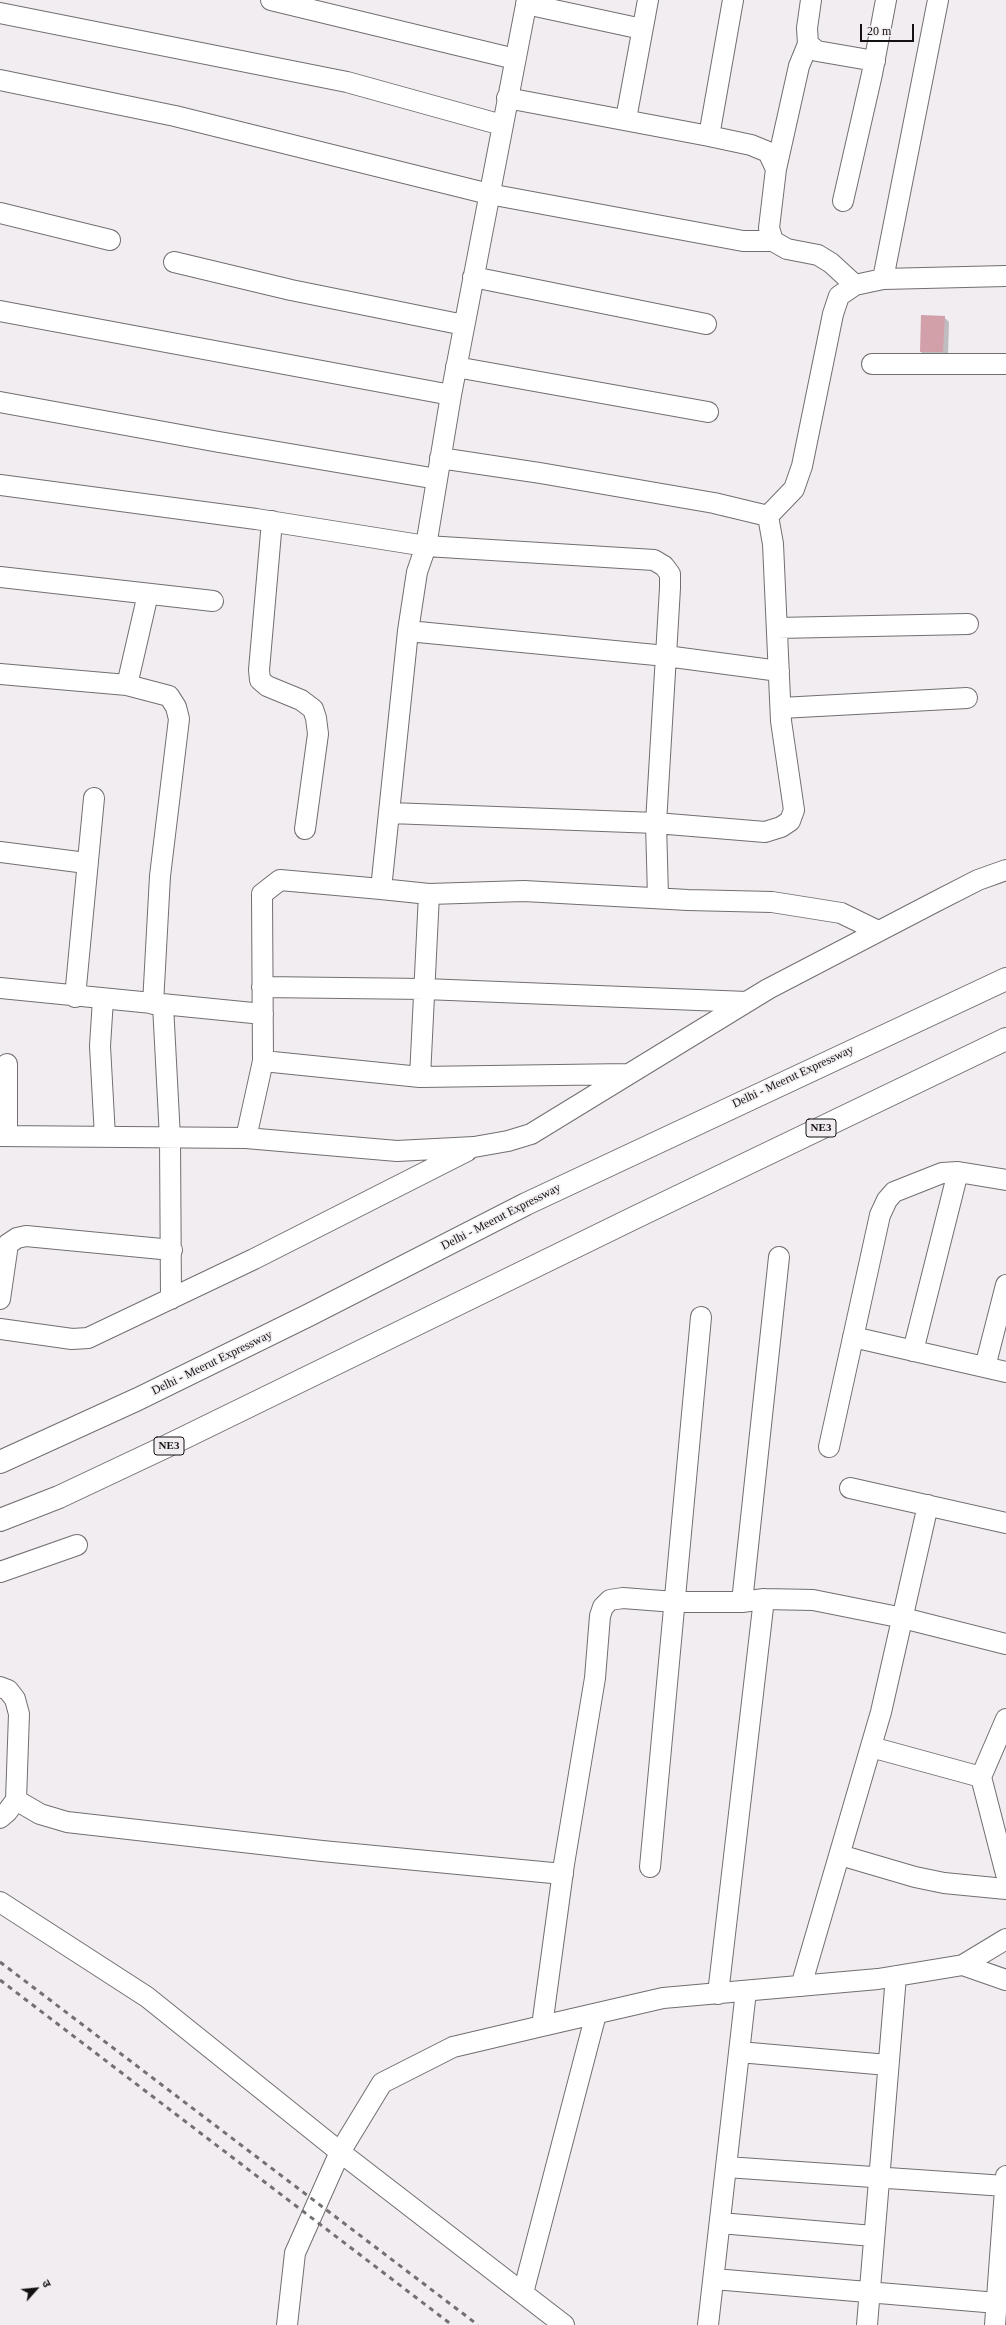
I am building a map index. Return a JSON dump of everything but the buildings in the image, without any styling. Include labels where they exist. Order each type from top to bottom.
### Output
[{"type":"highway","name":"Delhi - Meerut Expressway","points":[[0,1462],[131,1402],[309,1315],[526,1204],[681,1129],[1006,979]]},
{"type":"highway","name":"NE3","points":[[0,1520],[59,1497],[137,1460],[1006,1039]]},
{"type":"street","points":[[271,0],[515,59]]},
{"type":"street","points":[[626,119],[648,0]]},
{"type":"street","points":[[709,136],[733,0]]},
{"type":"street","points":[[773,242],[769,228],[776,169],[799,66],[808,44],[807,28],[812,0]]},
{"type":"street","points":[[843,201],[875,61],[886,0]]},
{"type":"street","points":[[883,279],[938,0]]},
{"type":"street","points":[[381,889],[408,631],[417,572],[426,546],[450,395],[527,2],[642,29]]},
{"type":"street","points":[[0,12],[347,82],[502,125]]},
{"type":"street","points":[[808,44],[816,51],[875,61]]},
{"type":"street","points":[[0,80],[175,116],[489,194],[743,241],[773,242],[787,249],[818,255],[831,263],[855,285]]},
{"type":"street","points":[[507,98],[626,119],[751,145],[768,152],[776,169]]},
{"type":"street","points":[[0,213],[110,240]]},
{"type":"street","points":[[174,262],[291,290],[464,326]]},
{"type":"street","points":[[768,516],[794,489],[802,466],[833,314],[839,296],[855,285],[883,279],[1006,276]]},
{"type":"street","points":[[473,277],[706,324]]},
{"type":"street","points":[[0,311],[450,395]]},
{"type":"street","points":[[872,364],[1006,364]]},
{"type":"street","points":[[456,367],[708,412]]},
{"type":"street","points":[[0,402],[219,442],[437,479]]},
{"type":"street","points":[[440,458],[706,502],[768,516]]},
{"type":"street","points":[[0,485],[272,521],[426,546],[654,560],[664,566],[670,574],[656,824],[658,897]]},
{"type":"street","points":[[390,813],[656,824],[765,832],[781,827],[790,820],[794,810],[781,708],[773,544],[768,516]]},
{"type":"street","points":[[272,521],[259,670],[260,680],[267,686],[302,700],[313,708],[318,734],[305,830]]},
{"type":"street","points":[[0,577],[213,601]]},
{"type":"street","points":[[127,684],[148,594]]},
{"type":"street","points":[[777,628],[968,624]]},
{"type":"street","points":[[408,631],[666,656],[779,671]]},
{"type":"street","points":[[0,674],[127,684],[169,696],[176,707],[179,719],[160,876],[158,1004],[170,1138],[172,1250],[171,1299]]},
{"type":"street","points":[[781,708],[967,698]]},
{"type":"street","points":[[75,997],[86,863],[94,798]]},
{"type":"street","points":[[0,852],[86,863]]},
{"type":"street","points":[[7,1064],[4,1136],[246,1138],[397,1151],[474,1147],[508,1141],[531,1134],[747,1002],[878,931],[978,880],[1006,870]]},
{"type":"street","points":[[246,1138],[263,1062],[262,894],[280,880],[428,894],[524,891],[658,897],[688,900],[772,902],[841,913],[878,931]]},
{"type":"street","points":[[420,1077],[428,894]]},
{"type":"street","points":[[262,987],[425,989],[747,1002]]},
{"type":"street","points":[[0,988],[75,997],[263,1014]]},
{"type":"street","points":[[103,999],[100,1046],[105,1137]]},
{"type":"street","points":[[263,1062],[420,1077],[628,1074]]},
{"type":"street","points":[[0,1329],[72,1340],[88,1338],[254,1259],[474,1147]]},
{"type":"street","points":[[829,1447],[880,1216],[887,1200],[894,1192],[942,1173],[958,1172],[1006,1180]]},
{"type":"street","points":[[913,1351],[958,1172]]},
{"type":"street","points":[[0,1299],[8,1244],[17,1238],[26,1236],[172,1250]]},
{"type":"street","points":[[742,1602],[779,1257]]},
{"type":"street","points":[[985,1367],[1006,1285]]},
{"type":"street","points":[[650,1867],[676,1602],[701,1317]]},
{"type":"street","points":[[853,1336],[1006,1372]]},
{"type":"street","points":[[850,1488],[1006,1523]]},
{"type":"street","points":[[801,1986],[871,1747],[903,1618],[928,1505]]},
{"type":"street","points":[[0,1572],[77,1545]]},
{"type":"street","points":[[542,2026],[563,1874],[595,1678],[600,1616],[603,1606],[610,1600],[623,1598],[676,1602],[742,1602],[764,1599],[813,1600],[903,1618],[1006,1644]]},
{"type":"street","points":[[718,1994],[764,1599]]},
{"type":"street","points":[[0,1687],[8,1690],[15,1699],[19,1714],[16,1800],[7,1812],[0,1818]]},
{"type":"street","points":[[1006,1719],[981,1777],[1006,1874]]},
{"type":"street","points":[[871,1747],[981,1777]]},
{"type":"street","points":[[16,1800],[40,1814],[66,1822],[322,1851],[563,1874]]},
{"type":"street","points":[[840,1855],[944,1883],[1006,1889]]},
{"type":"street","points":[[0,1902],[147,1997],[340,2152],[564,2325]]},
{"type":"street","points":[[287,2325],[295,2253],[340,2152],[382,2084],[453,2047],[663,1998],[896,1976],[963,1965],[1006,1940]]},
{"type":"street","points":[[963,1965],[1006,1980]]},
{"type":"street","points":[[866,2325],[896,1976]]},
{"type":"street","points":[[708,2325],[746,1991]]},
{"type":"street","points":[[523,2293],[596,2014]]},
{"type":"street","points":[[739,2052],[888,2065]]},
{"type":"street","points":[[726,2166],[878,2178],[1006,2181],[995,2325]]},
{"type":"street","points":[[720,2223],[874,2236]]},
{"type":"street","points":[[714,2279],[997,2303]]},
{"type":"railway","points":[[0,1962],[478,2325]]},
{"type":"railway","points":[[0,1980],[452,2325]]}]
